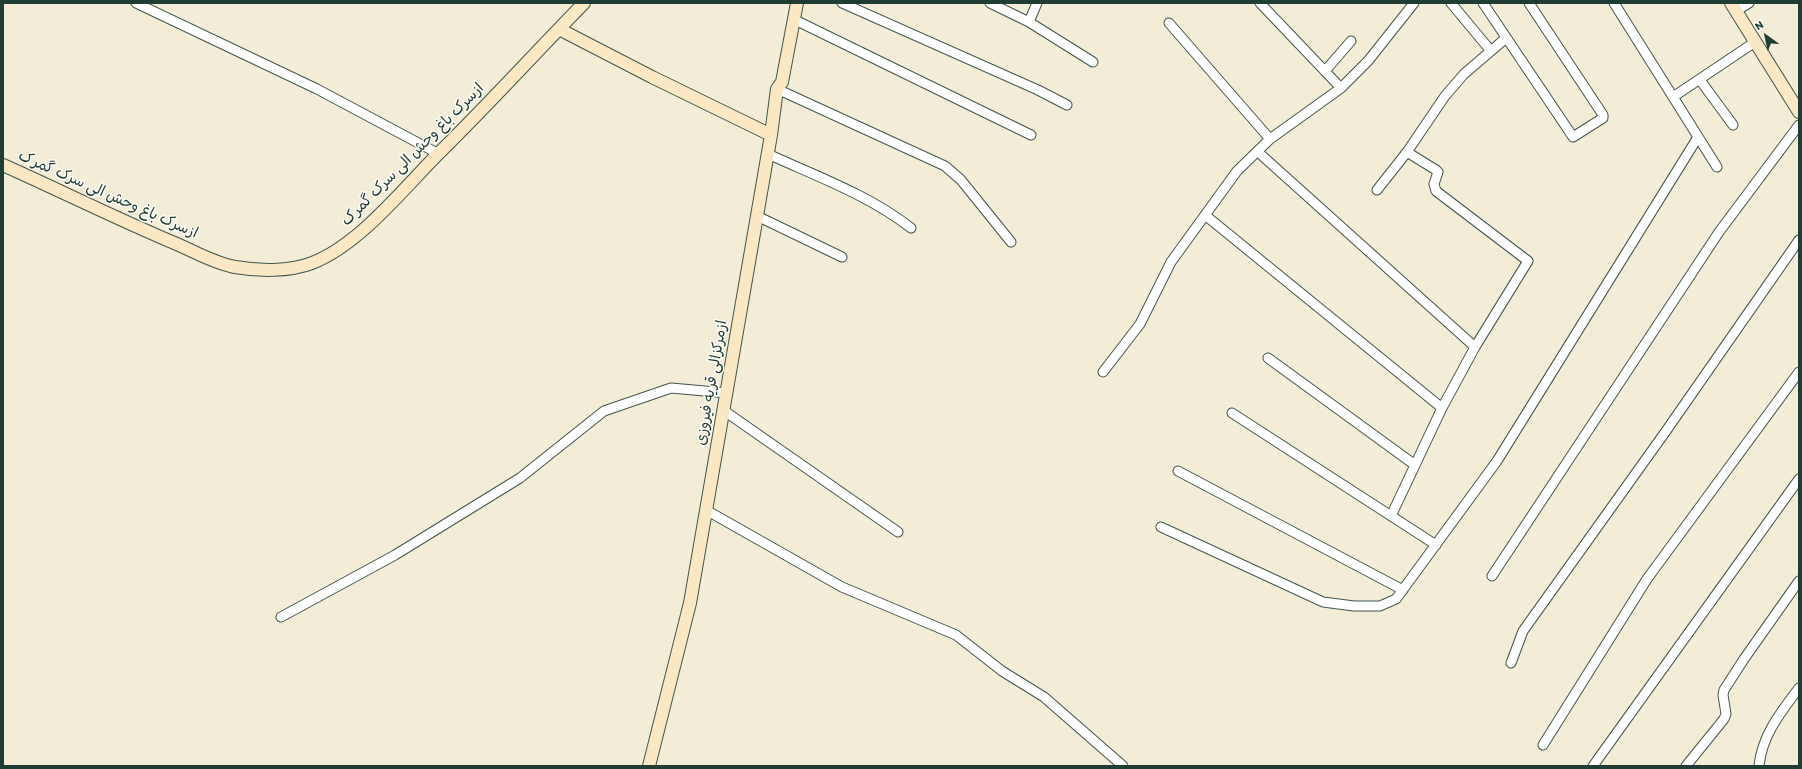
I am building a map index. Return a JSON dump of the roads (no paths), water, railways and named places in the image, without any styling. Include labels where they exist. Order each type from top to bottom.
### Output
[{"type":"main road","name":"ازسرک باغ وحش الی سرک گمرک","points":[[3,165],[155,235],[234,267],[290,269],[311,264],[323,258],[367,227],[477,117],[516,72],[584,3]]},
{"type":"main road","name":"ازمرکزالی قریه فیروزی","points":[[648,766],[690,603],[778,89],[782,82],[797,3]]},
{"type":"main road","points":[[1733,7],[1799,112]]},
{"type":"main road","points":[[559,29],[652,77],[771,135]]},
{"type":"street","points":[[136,3],[317,89],[439,154]]},
{"type":"street","points":[[842,3],[1038,90],[1067,105]]},
{"type":"street","points":[[990,3],[1029,22],[1057,38],[1093,62]]},
{"type":"street","points":[[1029,22],[1037,3]]},
{"type":"street","points":[[1260,3],[1269,6],[1341,88]]},
{"type":"street","points":[[1102,372],[1140,324],[1171,262],[1237,171],[1270,139],[1341,88],[1368,61],[1413,3]]},
{"type":"street","points":[[1451,3],[1491,51]]},
{"type":"street","points":[[1483,3],[1572,136],[1603,118],[1603,115],[1529,3]]},
{"type":"street","points":[[1614,3],[1717,167]]},
{"type":"street","points":[[1733,7],[1750,3]]},
{"type":"street","points":[[793,19],[1031,135]]},
{"type":"street","points":[[1169,23],[1270,139]]},
{"type":"street","points":[[1378,190],[1407,152],[1446,96],[1464,74],[1506,38]]},
{"type":"street","points":[[1325,71],[1351,41]]},
{"type":"street","points":[[1673,97],[1756,42]]},
{"type":"street","points":[[1700,80],[1733,125]]},
{"type":"street","points":[[778,89],[945,166],[962,180],[1011,242]]},
{"type":"street","points":[[1492,576],[1719,232],[1799,125]]},
{"type":"street","points":[[1161,527],[1323,602],[1354,606],[1380,606],[1396,599],[1497,461],[1698,138]]},
{"type":"street","points":[[1258,152],[1475,347]]},
{"type":"street","points":[[1391,516],[1442,408],[1475,347],[1528,261],[1436,191],[1434,184],[1438,172],[1407,152]]},
{"type":"street","points":[[768,154],[872,202],[893,213],[911,228]]},
{"type":"street","points":[[1205,215],[1442,408]]},
{"type":"street","points":[[757,216],[842,257]]},
{"type":"street","points":[[1511,663],[1523,631],[1666,431],[1799,240]]},
{"type":"street","points":[[1268,358],[1415,465]]},
{"type":"street","points":[[1543,745],[1647,579],[1799,372]]},
{"type":"street","points":[[281,617],[395,555],[513,482],[604,410],[671,388],[727,393]]},
{"type":"street","points":[[724,410],[898,532]]},
{"type":"street","points":[[1232,413],[1436,544]]},
{"type":"street","points":[[1178,471],[1402,590]]},
{"type":"street","points":[[1593,766],[1799,479]]},
{"type":"street","points":[[706,510],[842,587],[956,635],[1002,671],[1044,697],[1123,766]]},
{"type":"street","points":[[1686,766],[1724,719],[1726,714],[1723,695],[1724,690],[1799,581]]},
{"type":"street","points":[[1759,766],[1761,750],[1764,742],[1777,717],[1799,688]]}]
